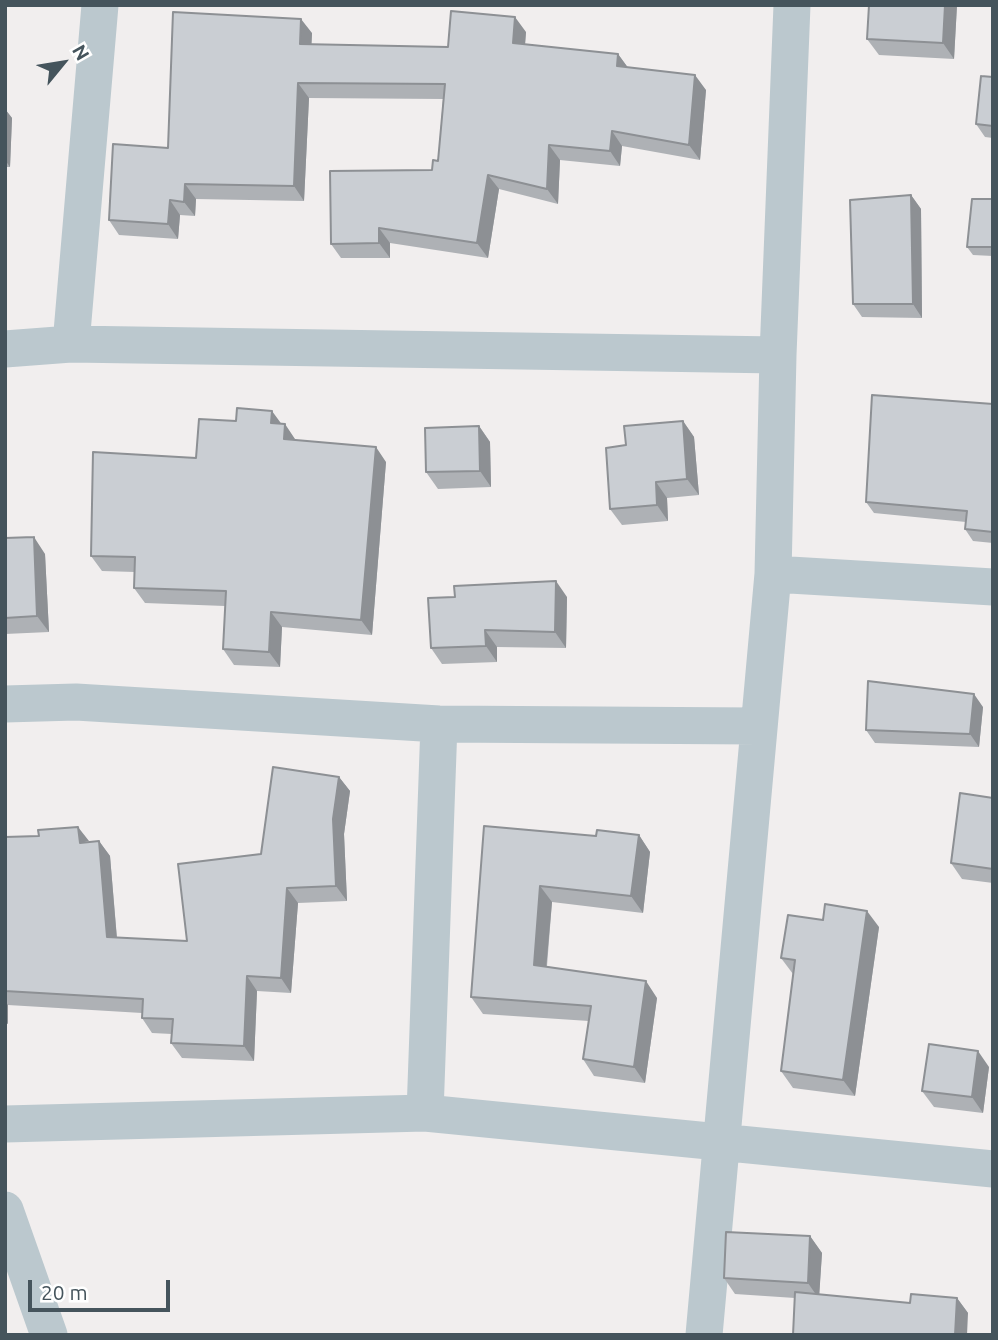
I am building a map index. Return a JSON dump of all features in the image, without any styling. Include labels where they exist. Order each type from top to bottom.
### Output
[{"type":"street","points":[[71,344],[100,5]]},
{"type":"street","points":[[704,1335],[719,1141],[773,573],[778,355],[792,5]]},
{"type":"street","points":[[5,349],[71,344],[778,355]]},
{"type":"street","points":[[773,573],[993,587]]},
{"type":"street","points":[[5,704],[76,702],[439,724],[758,726]]},
{"type":"street","points":[[425,1113],[439,724]]},
{"type":"street","points":[[5,1124],[425,1113],[993,1169]]},
{"type":"street","points":[[5,1210],[49,1335]]},
{"type":"building","points":[[869,5],[945,5],[943,43],[867,39]]},
{"type":"building","points":[[451,11],[515,17],[513,43],[618,54],[617,66],[695,75],[689,145],[612,131],[610,151],[549,145],[547,189],[488,175],[477,243],[379,228],[379,243],[331,244],[330,171],[432,170],[433,160],[438,161],[445,84],[298,83],[294,186],[185,184],[184,202],[170,200],[168,224],[109,220],[113,144],[168,148],[173,12],[301,19],[300,44],[448,47]]},
{"type":"building","points":[[981,76],[993,77],[993,126],[976,124]]},
{"type":"building","points":[[911,195],[913,304],[853,304],[850,200]]},
{"type":"building","points":[[972,199],[993,199],[993,247],[967,247]]},
{"type":"building","points":[[872,395],[993,404],[993,532],[965,529],[967,511],[866,502]]},
{"type":"building","points":[[237,408],[272,411],[271,423],[285,424],[284,439],[376,447],[361,620],[271,612],[269,652],[223,649],[226,591],[134,588],[135,557],[91,556],[93,452],[196,458],[199,419],[236,421]]},
{"type":"building","points":[[683,421],[687,479],[656,482],[657,505],[610,509],[606,448],[626,445],[624,426]]},
{"type":"building","points":[[479,426],[480,471],[426,472],[425,428]]},
{"type":"building","points":[[34,537],[37,616],[5,618],[5,538]]},
{"type":"building","points":[[556,581],[555,632],[485,630],[486,646],[431,648],[428,598],[455,597],[454,586]]},
{"type":"building","points":[[868,681],[974,694],[970,734],[866,730]]},
{"type":"building","points":[[273,767],[339,777],[333,819],[336,886],[287,888],[281,978],[247,976],[244,1046],[171,1043],[173,1019],[142,1018],[143,999],[5,991],[5,837],[39,836],[38,830],[78,827],[80,843],[99,841],[107,937],[187,941],[178,864],[261,854]]},
{"type":"building","points":[[960,793],[993,798],[993,869],[951,863]]},
{"type":"building","points":[[484,826],[596,836],[597,830],[639,835],[631,896],[540,886],[534,965],[646,981],[634,1067],[583,1059],[591,1006],[471,997]]},
{"type":"building","points":[[825,904],[867,911],[843,1080],[781,1071],[795,960],[781,958],[788,915],[823,920]]},
{"type":"building","points":[[929,1044],[978,1051],[972,1097],[922,1091]]},
{"type":"building","points":[[726,1232],[810,1236],[808,1283],[724,1278]]},
{"type":"building","points":[[795,1292],[910,1303],[911,1294],[957,1298],[955,1335],[793,1335]]}]
